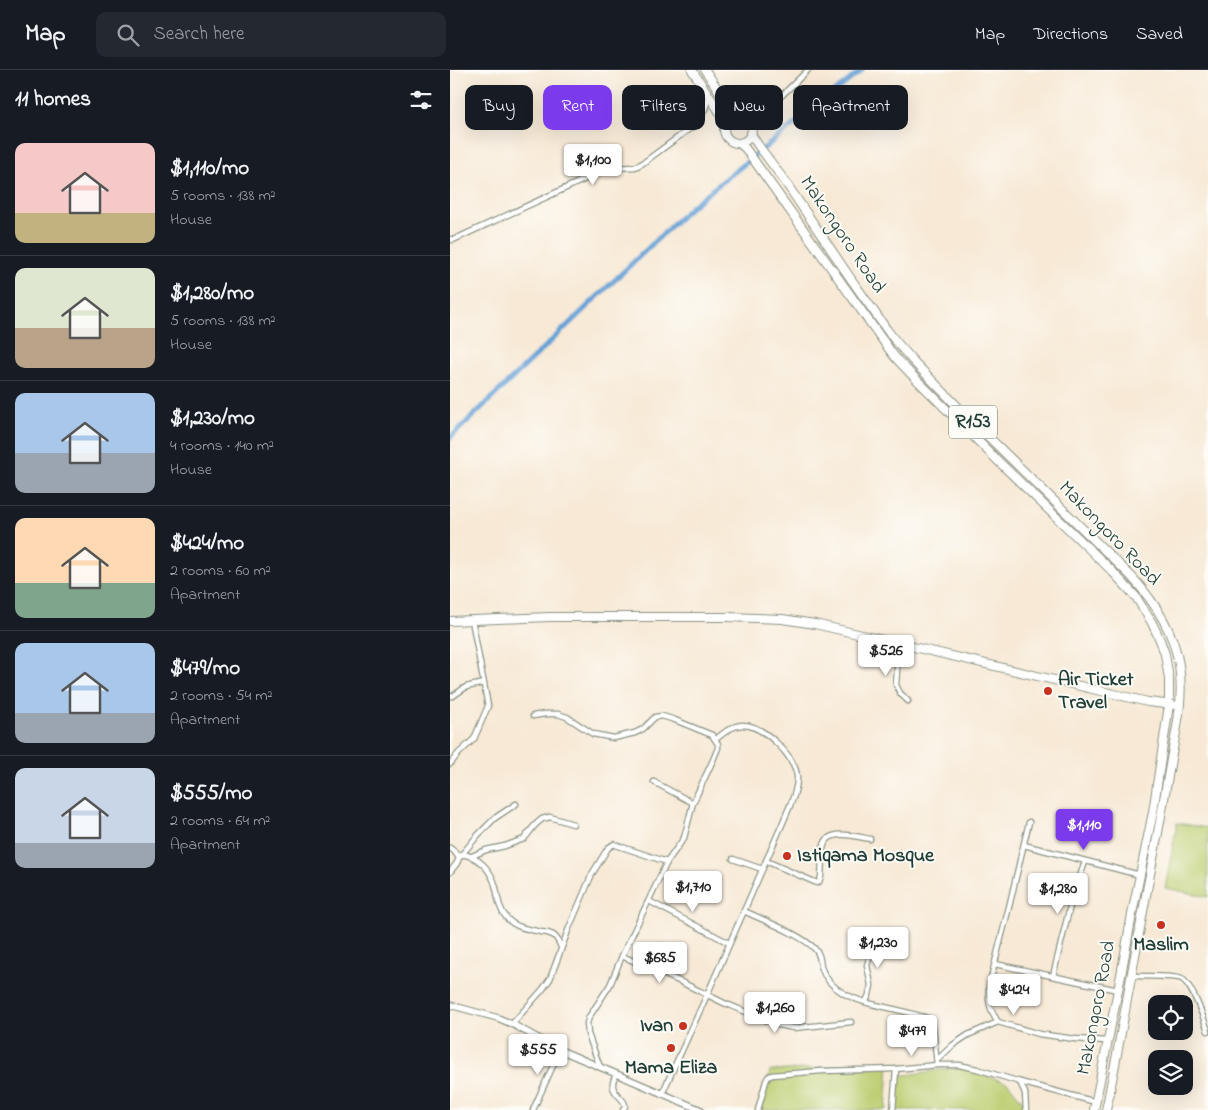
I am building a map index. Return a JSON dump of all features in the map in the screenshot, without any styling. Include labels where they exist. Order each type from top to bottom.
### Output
[{"type":"main road","name":"Makongoro Road","points":[[692,70],[715,104]]},
{"type":"main road","name":"Makongoro Road","points":[[705,70],[715,85]]},
{"type":"main road","name":"Makongoro Road","points":[[724,130],[727,138],[745,148],[894,356],[993,456],[1111,570],[1136,597],[1160,640],[1168,666],[1169,705],[1153,812],[1095,1106]]},
{"type":"main road","name":"Makongoro Road","points":[[752,131],[758,145],[899,345],[961,410],[1122,566],[1144,590],[1169,631],[1179,664],[1180,706],[1163,808],[1106,1110]]},
{"type":"main road","points":[[740,144],[747,140],[752,131]]},
{"type":"main road","points":[[450,621],[558,617],[774,618],[815,624],[1148,702],[1180,706]]},
{"type":"street","points":[[783,94],[808,70]]},
{"type":"street","points":[[450,240],[454,240],[605,170],[635,167],[643,163],[696,124],[705,111],[709,96]]},
{"type":"street","points":[[450,764],[477,735],[488,706],[472,620]]},
{"type":"street","points":[[899,643],[896,685],[900,693],[908,701]]},
{"type":"street","points":[[450,696],[466,687],[484,683]]},
{"type":"street","points":[[534,716],[558,714],[593,734],[614,738],[635,733],[655,718],[662,716],[707,733],[716,739],[718,744],[718,748],[693,803],[684,838],[667,862],[622,956],[610,986],[590,1017],[588,1034],[600,1068]]},
{"type":"street","points":[[662,1094],[766,862],[793,797],[797,778],[796,770],[789,757],[775,742],[750,726],[732,727],[716,739]]},
{"type":"street","points":[[654,782],[693,803]]},
{"type":"street","points":[[450,872],[478,834],[495,818],[516,804]]},
{"type":"street","points":[[450,848],[460,856],[472,856],[524,839],[535,824],[542,819],[550,818],[573,824]]},
{"type":"street","points":[[998,1022],[992,1012],[988,999],[989,986],[1029,822]]},
{"type":"street","points":[[766,862],[817,883],[821,877],[824,846],[830,837],[838,835],[870,839]]},
{"type":"street","points":[[512,1024],[543,989],[550,978],[592,874],[610,846],[616,845],[667,862]]},
{"type":"street","points":[[1024,845],[1140,875]]},
{"type":"street","points":[[472,856],[484,865],[492,877],[499,902],[507,919],[530,930],[551,934],[558,940],[561,947]]},
{"type":"street","points":[[733,859],[762,869]]},
{"type":"street","points":[[1054,976],[1071,902],[1085,862]]},
{"type":"street","points":[[649,901],[729,943]]},
{"type":"street","points":[[744,911],[810,944],[819,954],[825,976],[831,984],[846,994],[932,1020],[937,1062]]},
{"type":"street","points":[[865,934],[866,943],[871,952],[867,965],[871,984],[866,1001]]},
{"type":"street","points":[[622,956],[771,1023],[786,1027],[807,1027],[851,1022]]},
{"type":"street","points":[[995,964],[1118,990]]},
{"type":"street","points":[[1132,976],[1182,979],[1187,983],[1208,1031]]},
{"type":"street","points":[[450,1005],[512,1024],[560,1050],[701,1110]]},
{"type":"street","points":[[937,1062],[953,1045],[968,1035],[998,1022],[1039,1034],[1107,1041]]},
{"type":"street","points":[[533,1110],[560,1050]]},
{"type":"street","points":[[758,1110],[766,1081],[772,1075],[831,1070],[896,1069],[937,1062],[965,1066],[1095,1106]]},
{"type":"street","points":[[894,1110],[896,1069]]},
{"type":"street","points":[[616,1075],[613,1080],[613,1088],[625,1104],[625,1109]]},
{"type":"street","points":[[1020,1082],[1026,1093],[1026,1110]]},
{"type":"green space","points":[[1177,823],[1208,828],[1208,897],[1165,888]]},
{"type":"green space","points":[[662,944],[679,952],[670,972],[653,964]]},
{"type":"green space","points":[[889,1064],[886,1110],[759,1110],[770,1071]]},
{"type":"green space","points":[[960,1067],[1008,1083],[1023,1102],[1022,1110],[895,1110],[899,1076]]},
{"type":"waterway","points":[[450,438],[693,205],[862,70]]},
{"type":"place","name":"Air Ticket Travel","points":[[1048,691]]},
{"type":"place","name":"Istiqama Mosque","points":[[787,856]]},
{"type":"place","name":"Maslim","points":[[1161,925]]},
{"type":"place","name":"Ivan","points":[[683,1026]]},
{"type":"place","name":"Mama Eliza","points":[[671,1048]]}]
